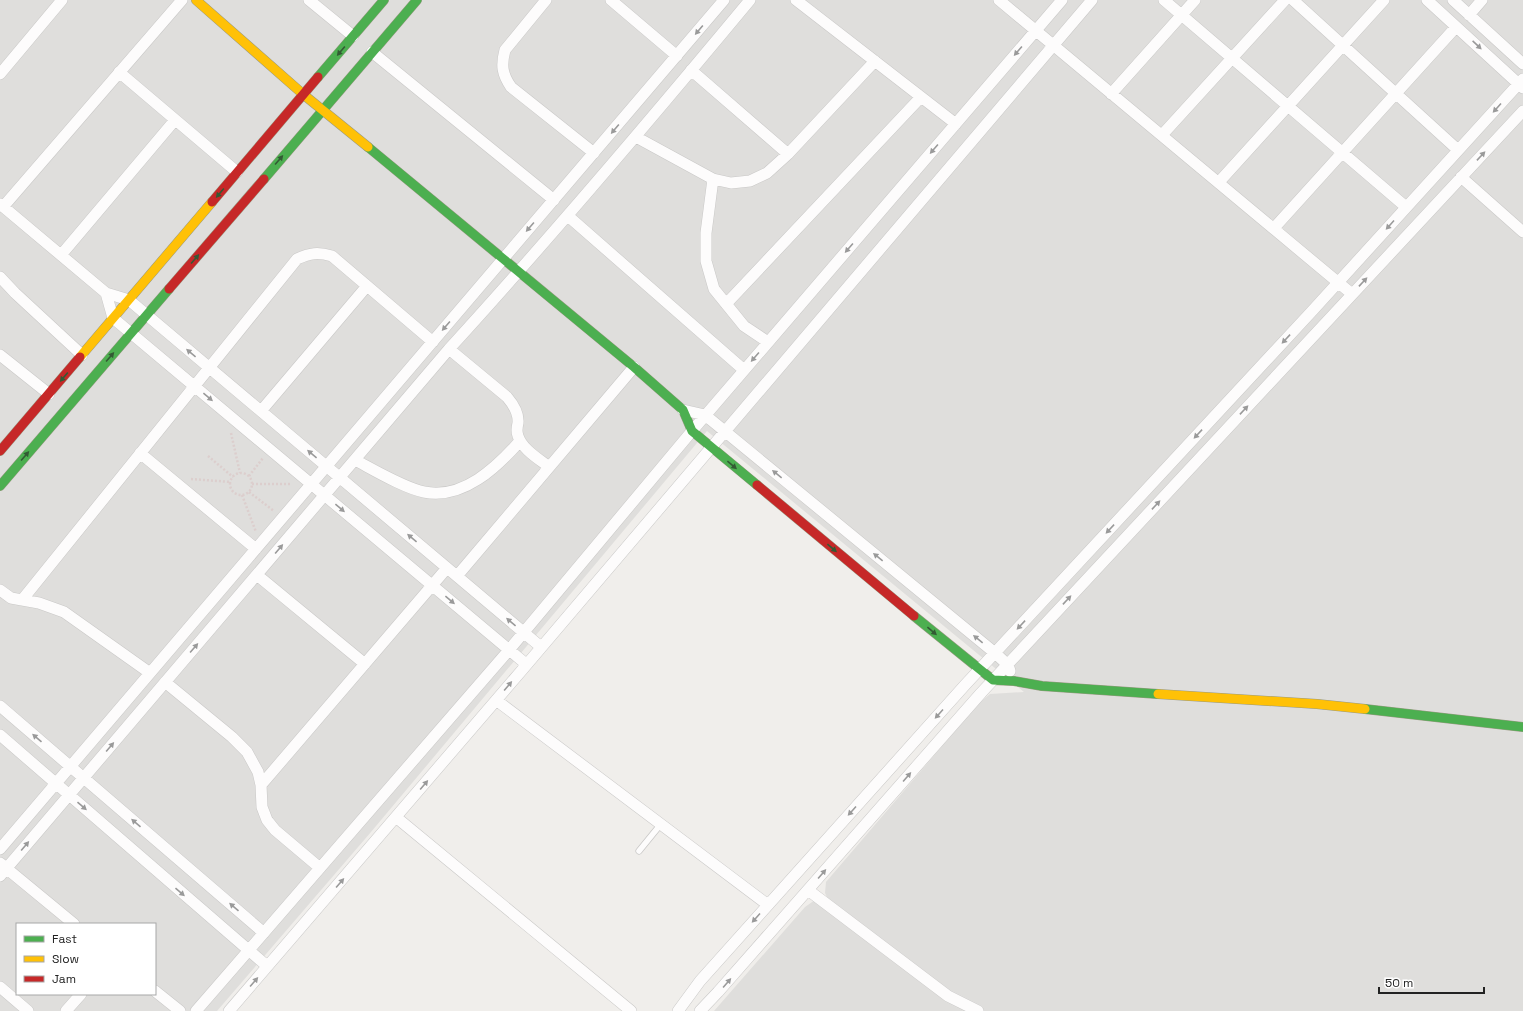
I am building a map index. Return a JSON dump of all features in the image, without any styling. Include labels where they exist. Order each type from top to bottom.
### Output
[{"type":"street","points":[[0,74],[62,0]]},
{"type":"street","points":[[182,0],[1,206],[106,292],[129,300],[540,647]]},
{"type":"street","points":[[196,0],[304,95],[519,272],[683,410],[692,431],[979,670],[993,680],[1014,681],[1042,686],[1067,688],[1317,704],[1523,727]]},
{"type":"street","points":[[309,0],[353,36]]},
{"type":"street","points":[[0,452],[384,0]]},
{"type":"street","points":[[0,486],[417,0]]},
{"type":"street","points":[[546,0],[505,50],[502,64],[505,79],[511,87],[594,153]]},
{"type":"street","points":[[611,0],[677,56]]},
{"type":"street","points":[[0,848],[724,0]]},
{"type":"street","points":[[73,923],[2,869],[84,778],[450,349],[636,137],[750,0]]},
{"type":"street","points":[[796,0],[956,124]]},
{"type":"street","points":[[999,0],[1352,294]]},
{"type":"street","points":[[196,1011],[509,650],[705,415],[1062,0]]},
{"type":"street","points":[[229,1011],[397,818],[540,647],[1092,0]]},
{"type":"street","points":[[1164,0],[1406,207]]},
{"type":"street","points":[[1111,94],[1195,0]]},
{"type":"street","points":[[1162,136],[1285,0]]},
{"type":"street","points":[[1294,0],[1458,150]]},
{"type":"street","points":[[1219,182],[1384,0]]},
{"type":"street","points":[[678,1011],[700,981],[979,670],[1313,310],[1458,150],[1522,84],[1427,0]]},
{"type":"street","points":[[1453,0],[1523,64]]},
{"type":"street","points":[[1469,15],[1482,0]]},
{"type":"street","points":[[1274,228],[1456,26]]},
{"type":"street","points":[[372,52],[554,200]]},
{"type":"street","points":[[636,137],[713,179],[731,183],[750,181],[767,173],[788,154],[875,61]]},
{"type":"street","points":[[692,70],[788,154]]},
{"type":"street","points":[[119,72],[237,172]]},
{"type":"street","points":[[726,304],[921,97]]},
{"type":"street","points":[[700,1011],[993,680],[1523,111]]},
{"type":"street","points":[[61,255],[175,120]]},
{"type":"street","points":[[1461,177],[1522,230]]},
{"type":"street","points":[[713,179],[706,233],[706,261],[714,289],[744,326],[768,342]]},
{"type":"street","points":[[568,216],[744,370]]},
{"type":"street","points":[[22,600],[297,259],[308,254],[320,253],[332,256],[433,342]]},
{"type":"street","points":[[0,277],[15,293],[82,355]]},
{"type":"street","points":[[261,411],[367,286]]},
{"type":"street","points":[[106,292],[113,318],[526,664]]},
{"type":"street","points":[[450,349],[507,397],[513,404],[517,412],[517,434],[520,441],[549,467]]},
{"type":"street","points":[[0,355],[49,394]]},
{"type":"street","points":[[457,576],[634,368]]},
{"type":"street","points":[[683,410],[705,415],[725,431],[995,653],[1008,665],[1014,681]]},
{"type":"street","points":[[355,460],[410,487],[424,492],[440,493],[455,490],[471,484],[500,462],[520,441]]},
{"type":"street","points":[[140,453],[258,546]]},
{"type":"street","points":[[261,785],[447,568]]},
{"type":"street","points":[[257,575],[365,664]]},
{"type":"street","points":[[0,590],[11,598],[45,605],[64,612],[150,673]]},
{"type":"street","points":[[165,682],[232,736],[248,752],[258,772],[261,785],[262,808],[267,820],[275,830],[320,868]]},
{"type":"street","points":[[496,700],[768,905]]},
{"type":"street","points":[[0,706],[264,933]]},
{"type":"street","points":[[0,735],[267,966]]},
{"type":"street","points":[[397,818],[631,1011]]},
{"type":"street","points":[[808,890],[948,996],[978,1011]]},
{"type":"street","points":[[0,987],[28,1011]]},
{"type":"street","points":[[156,992],[180,1011]]},
{"type":"street","points":[[66,1011],[80,995]]},
{"type":"lane","points":[[639,851],[661,824]]},
{"type":"path","points":[[228,414],[240,473]]},
{"type":"path","points":[[249,476],[270,450]]},
{"type":"path","points":[[208,456],[233,477]]},
{"type":"path","points":[[240,473],[249,476],[252,484],[249,492],[242,495],[233,491],[230,482],[233,477],[240,473]]},
{"type":"path","points":[[169,477],[230,482]]},
{"type":"path","points":[[252,484],[311,484]]},
{"type":"path","points":[[249,492],[283,517]]},
{"type":"path","points":[[242,495],[258,546]]},
{"type":"shaded area","points":[[0,0],[1523,0],[1523,1011],[714,1011],[805,907],[815,900],[828,899],[825,893],[826,882],[979,703],[990,694],[1024,692],[707,431],[371,832],[217,1011],[0,1011]]},
{"type":"traffic: fast","points":[[318,77],[384,0]]},
{"type":"traffic: fast","points":[[264,179],[417,0]]},
{"type":"traffic: fast","points":[[368,147],[634,367],[683,410],[692,431],[757,485]]},
{"type":"traffic: fast","points":[[0,486],[169,289]]},
{"type":"traffic: fast","points":[[914,616],[993,680],[1014,681],[1042,686],[1158,694]]},
{"type":"traffic: fast","points":[[1365,709],[1523,727]]},
{"type":"traffic: slow","points":[[196,0],[304,95],[368,147]]},
{"type":"traffic: slow","points":[[80,357],[212,202]]},
{"type":"traffic: slow","points":[[1158,694],[1317,704],[1365,709]]},
{"type":"traffic: jam","points":[[212,202],[318,77]]},
{"type":"traffic: jam","points":[[169,289],[264,179]]},
{"type":"traffic: jam","points":[[0,451],[80,357]]},
{"type":"traffic: jam","points":[[757,485],[914,616]]}]
